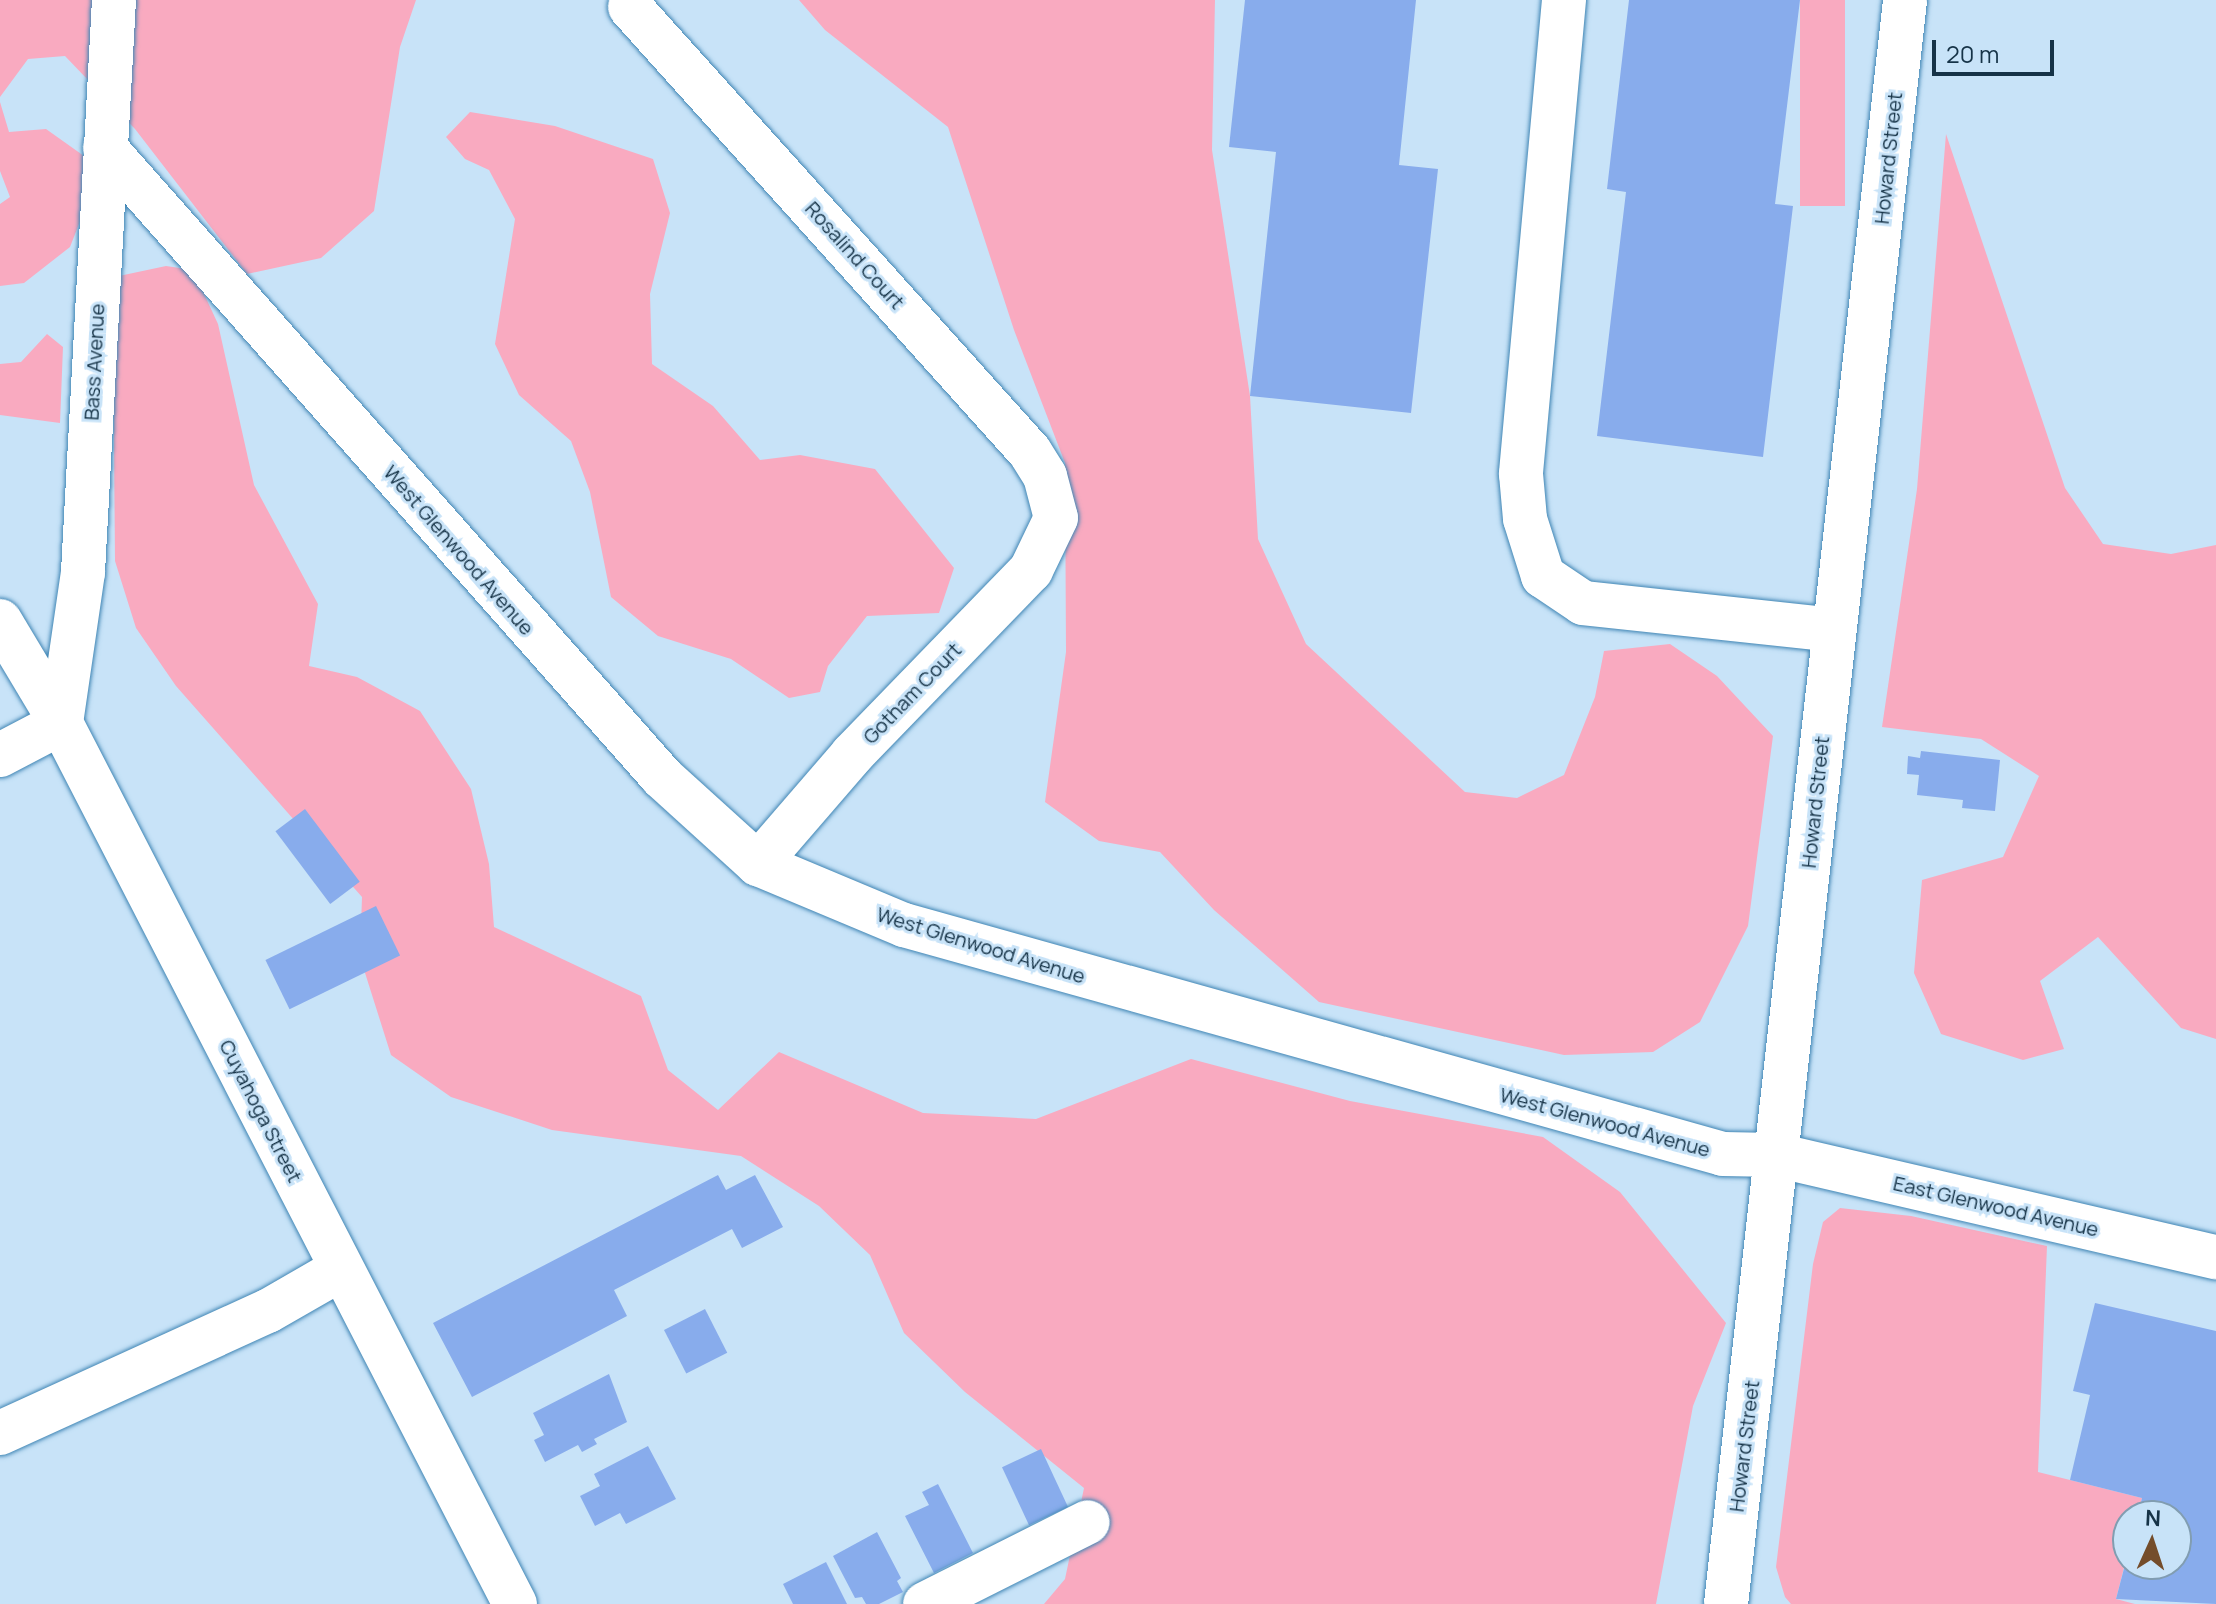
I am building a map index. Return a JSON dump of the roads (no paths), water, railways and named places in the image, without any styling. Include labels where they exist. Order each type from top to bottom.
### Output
[{"type":"street","name":"Bass Avenue","points":[[61,723],[83,572],[114,0]]},
{"type":"street","points":[[1564,0],[1521,474],[1525,519],[1543,576],[1583,603],[1834,630]]},
{"type":"street","name":"Howard Street","points":[[1726,1604],[1905,0]]},
{"type":"street","name":"Rosalind Court","points":[[630,7],[1030,452],[1045,476],[1056,518]]},
{"type":"street","name":"West Glenwood Avenue","points":[[105,148],[209,259],[427,516],[651,765],[758,864],[904,925],[1360,1055],[1723,1154],[1776,1155]]},
{"type":"street","name":"Gotham Court","points":[[758,864],[852,755],[1031,570],[1056,518]]},
{"type":"street","name":"Cuyahoga Street","points":[[0,621],[61,723],[341,1269],[379,1334],[515,1604]]},
{"type":"street","points":[[0,755],[61,723]]},
{"type":"street","name":"East Glenwood Avenue","points":[[1776,1155],[2216,1257]]},
{"type":"street","points":[[0,1433],[268,1311],[341,1269]]},
{"type":"street","points":[[925,1604],[1088,1522]]}]
